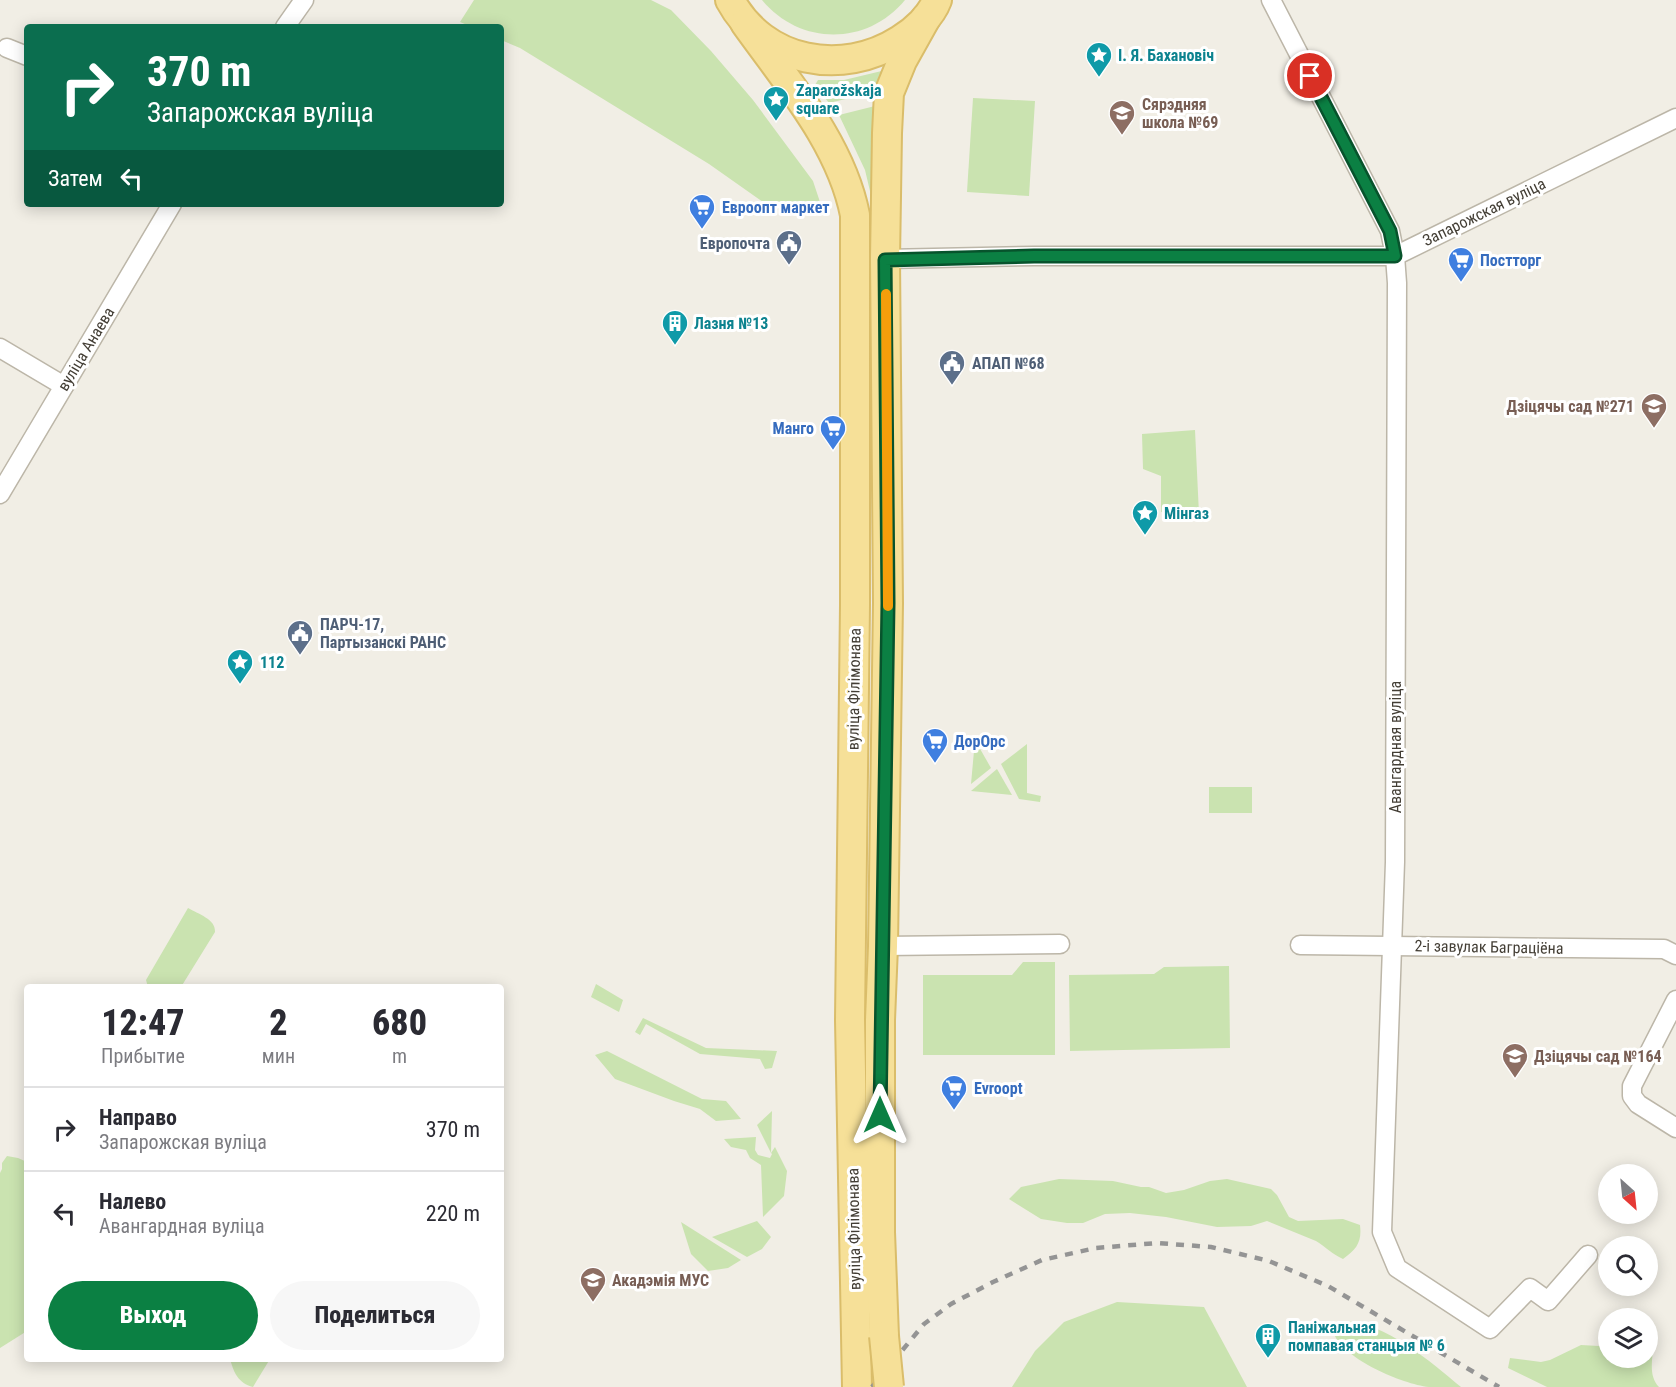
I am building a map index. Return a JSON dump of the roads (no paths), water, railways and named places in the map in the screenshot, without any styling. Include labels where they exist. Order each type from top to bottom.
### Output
[{"type":"main road","points":[[734,9],[764,40],[787,52],[811,59],[837,62],[862,58],[886,49],[908,36],[934,6]]},
{"type":"main road","name":"вуліца Філімонава","points":[[889,1387],[879,1232],[880,1020],[884,946],[888,603],[885,260],[889,93],[902,61],[934,6]]},
{"type":"main road","name":"вуліца Філімонава","points":[[734,9],[823,135],[844,173],[855,215],[855,605],[850,1020],[857,1379]]},
{"type":"main road","points":[[850,1020],[880,1020]]},
{"type":"street","points":[[287,24],[304,0]]},
{"type":"street","name":"Авангардная вуліца","points":[[1271,0],[1390,231],[1395,256],[1397,307],[1394,946],[1386,1087],[1382,1232],[1397,1268],[1490,1329],[1530,1288],[1548,1301],[1588,1255]]},
{"type":"street","points":[[7,48],[24,55]]},
{"type":"street","name":"Запарожская вуліца","points":[[885,260],[1034,256],[1395,256],[1676,118]]},
{"type":"street","name":"вуліца Анаева","points":[[0,494],[170,207]]},
{"type":"street","points":[[0,348],[64,386]]},
{"type":"street","points":[[884,946],[1060,944]]},
{"type":"street","name":"2-і завулак Баграціёна","points":[[1300,945],[1664,949],[1676,955]]},
{"type":"street","points":[[1676,1000],[1632,1086],[1632,1096],[1638,1104],[1676,1128]]},
{"type":"railway","points":[[872,1387],[924,1324],[951,1304],[993,1282],[1042,1260],[1096,1248],[1157,1243],[1211,1247],[1269,1261],[1328,1286],[1499,1387]]},
{"type":"place","name":"І. Я. Бахановіч","points":[[1099,78]]},
{"type":"place","name":"Zaparožskaja square","points":[[776,122]]},
{"type":"place","name":"Сярэдняя школа №69","points":[[1122,136]]},
{"type":"place","name":"Евроопт маркет","points":[[702,230]]},
{"type":"place","name":"Европочта","points":[[789,266]]},
{"type":"place","name":"Постторг","points":[[1461,283]]},
{"type":"place","name":"Лазня №13","points":[[675,346]]},
{"type":"place","name":"АПАП №68","points":[[952,386]]},
{"type":"place","name":"Дзіцячы сад №271","points":[[1654,429]]},
{"type":"place","name":"Манго","points":[[833,451]]},
{"type":"place","name":"Мінгаз","points":[[1145,536]]},
{"type":"place","name":"ПАРЧ-17, Партызанскі РАНС","points":[[300,656]]},
{"type":"place","name":"112","points":[[240,685]]},
{"type":"place","name":"ДорОрс","points":[[935,764]]},
{"type":"place","name":"Дзіцячы сад №164","points":[[1515,1079]]},
{"type":"place","name":"Evroopt","points":[[954,1111]]},
{"type":"place","name":"Акадэмія МУС","points":[[593,1303]]},
{"type":"place","name":"Паніжальная помпавая станцыя № 6","points":[[1268,1359]]}]
